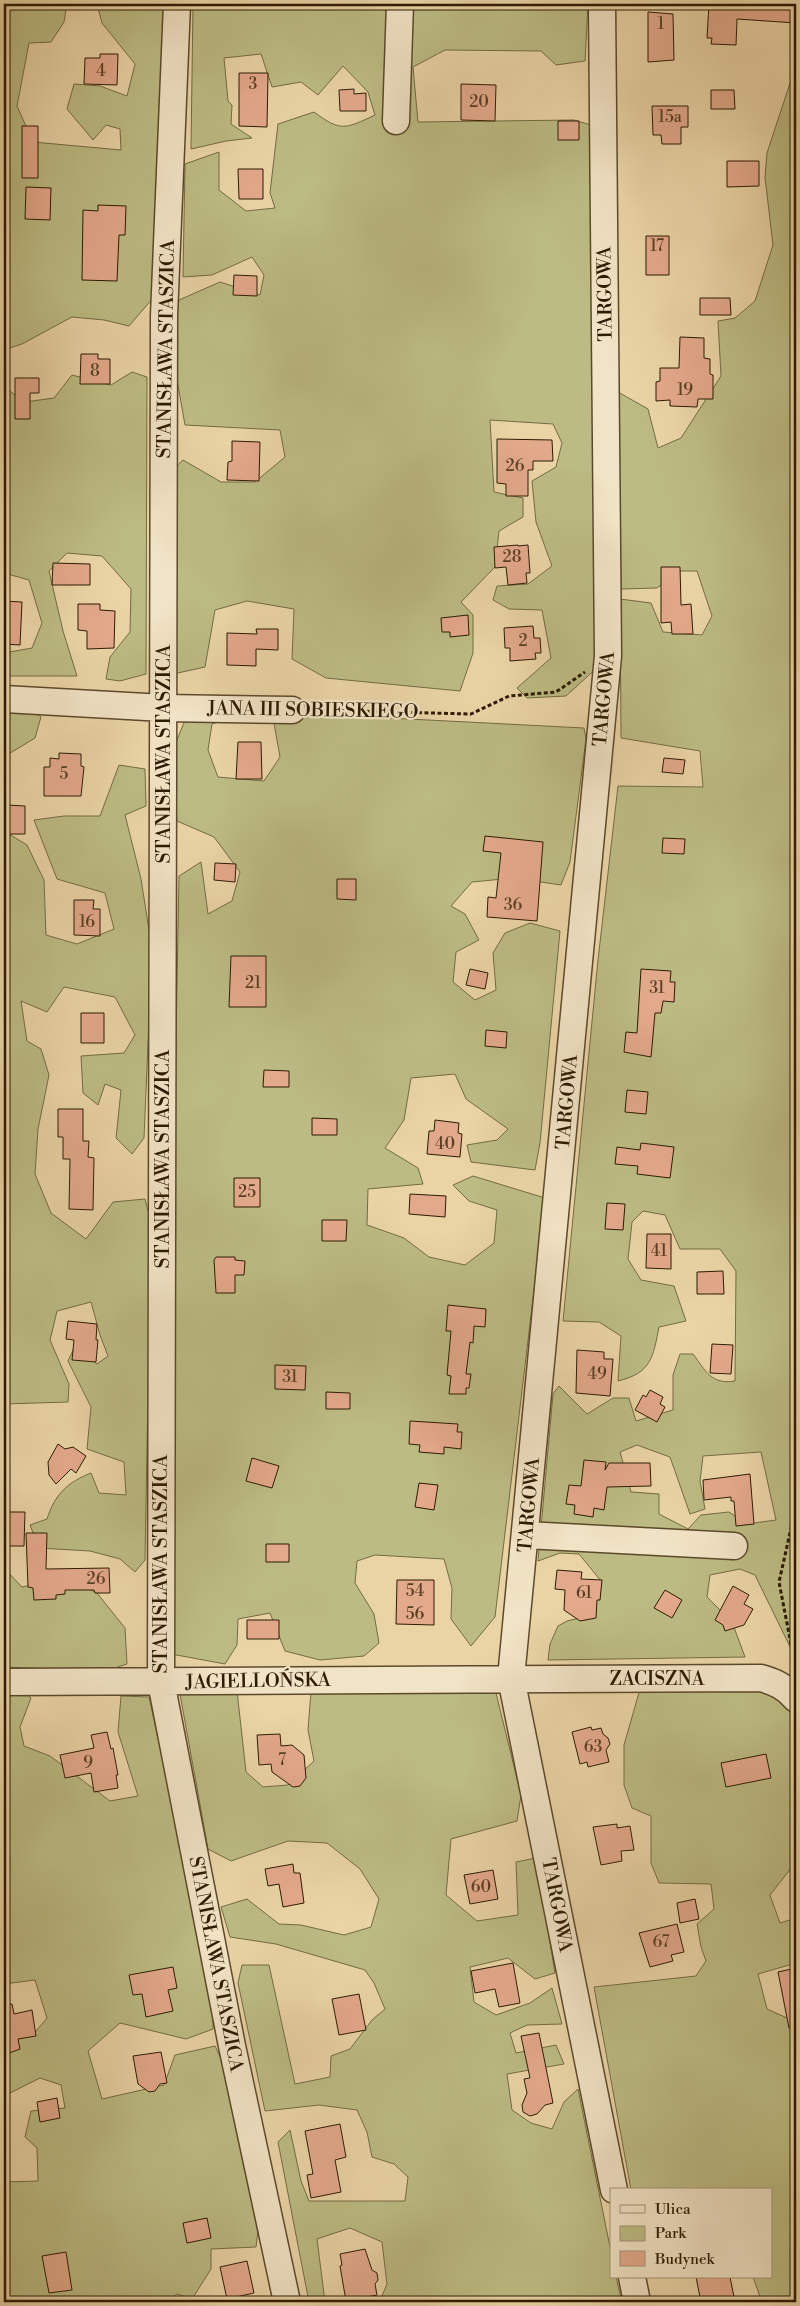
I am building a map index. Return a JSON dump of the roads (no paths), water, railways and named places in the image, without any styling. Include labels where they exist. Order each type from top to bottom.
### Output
[{"type":"street","name":"STANISŁAWA STASZICA","points":[[177,4],[164,316],[161,1682],[232,2046],[287,2302]]},
{"type":"street","points":[[396,121],[400,4]]},
{"type":"street","name":"TARGOWA","points":[[602,4],[608,656],[512,1678],[614,2188]]},
{"type":"street","name":"JANA III SOBIESKIEGO","points":[[4,699],[164,708],[292,710]]},
{"type":"street","points":[[526,1536],[734,1546]]},
{"type":"street","name":"JAGIELLOŃSKA","points":[[4,1682],[512,1678]]},
{"type":"street","name":"ZACISZNA","points":[[512,1678],[761,1678],[776,1682],[787,1689],[796,1699]]},
{"type":"street","points":[[632,2278],[637,2302]]}]
